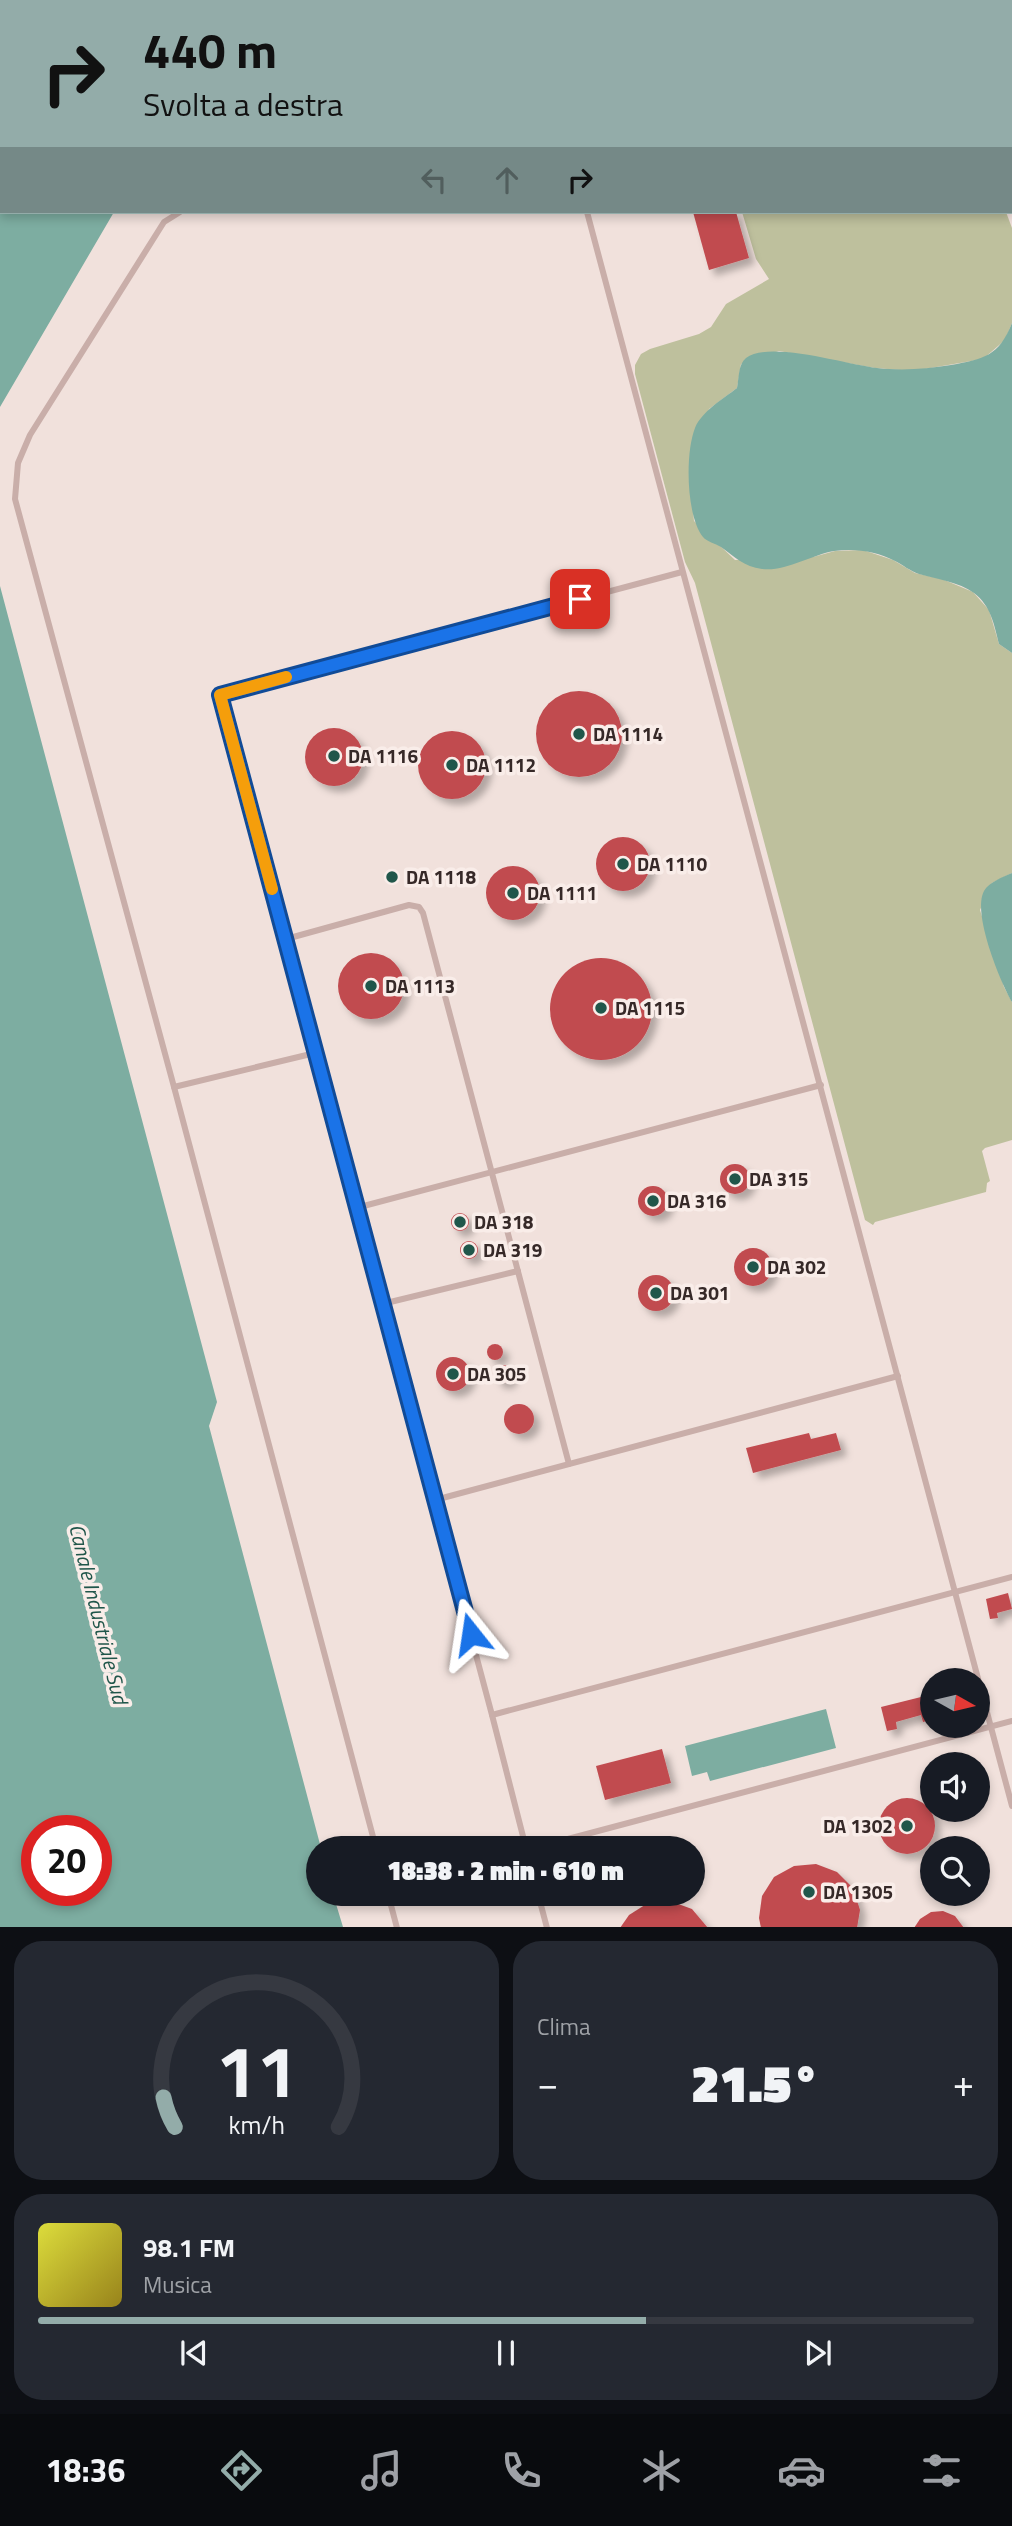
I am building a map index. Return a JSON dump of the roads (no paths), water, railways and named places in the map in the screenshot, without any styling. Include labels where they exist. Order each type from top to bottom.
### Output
[{"type":"lane","points":[[177,214],[164,222],[30,435],[18,463],[15,499],[373,1836]]},
{"type":"lane","points":[[588,214],[1012,1806]]},
{"type":"lane","points":[[523,1836],[220,695],[682,572]]},
{"type":"lane","points":[[286,939],[409,905],[419,907],[423,913],[569,1464]]},
{"type":"lane","points":[[174,1087],[315,1053]]},
{"type":"lane","points":[[356,1208],[821,1085]]},
{"type":"lane","points":[[382,1304],[518,1270]]},
{"type":"lane","points":[[435,1500],[898,1376]]},
{"type":"lane","points":[[492,1715],[1012,1577]]},
{"type":"lane","points":[[579,1836],[1012,1721]]},
{"type":"lane","points":[[391,1906],[397,1927]]},
{"type":"lane","points":[[541,1906],[547,1927]]},
{"type":"water","points":[[0,214],[113,214],[0,407]]},
{"type":"water","points":[[1012,323],[1012,653],[999,644],[988,610],[974,593],[954,583],[916,573],[881,555],[857,550],[834,551],[789,566],[762,569],[745,564],[703,537],[697,527],[690,500],[692,439],[703,416],[737,388],[740,368],[746,358],[757,353],[790,352],[886,369],[942,366],[973,361],[989,354],[1002,343]]},
{"type":"water","name":"Canale Industriale Sud","points":[[0,586],[217,1402],[209,1426],[318,1836],[306,1836],[306,1906],[337,1906],[343,1927],[0,1927]]},
{"type":"water","points":[[1012,873],[1012,1002],[989,947],[981,901],[989,885]]},
{"type":"water","points":[[826,1709],[836,1748],[710,1781],[707,1772],[692,1776],[685,1746]]},
{"type":"place","name":"DA 1114","points":[[579,734]]},
{"type":"place","name":"DA 1116","points":[[334,756]]},
{"type":"place","name":"DA 1112","points":[[452,765]]},
{"type":"place","name":"DA 1110","points":[[623,864]]},
{"type":"place","name":"DA 1118","points":[[392,877]]},
{"type":"place","name":"DA 1111","points":[[513,893]]},
{"type":"place","name":"DA 1113","points":[[371,986]]},
{"type":"place","name":"DA 1115","points":[[601,1008]]},
{"type":"place","name":"DA 315","points":[[735,1179]]},
{"type":"place","name":"DA 316","points":[[653,1201]]},
{"type":"place","name":"DA 318","points":[[460,1222]]},
{"type":"place","name":"DA 319","points":[[469,1250]]},
{"type":"place","name":"DA 302","points":[[753,1267]]},
{"type":"place","name":"DA 301","points":[[656,1293]]},
{"type":"place","name":"DA 305","points":[[453,1374]]},
{"type":"place","name":"DA 1302","points":[[907,1826]]},
{"type":"place","name":"DA 1305","points":[[809,1892]]}]
